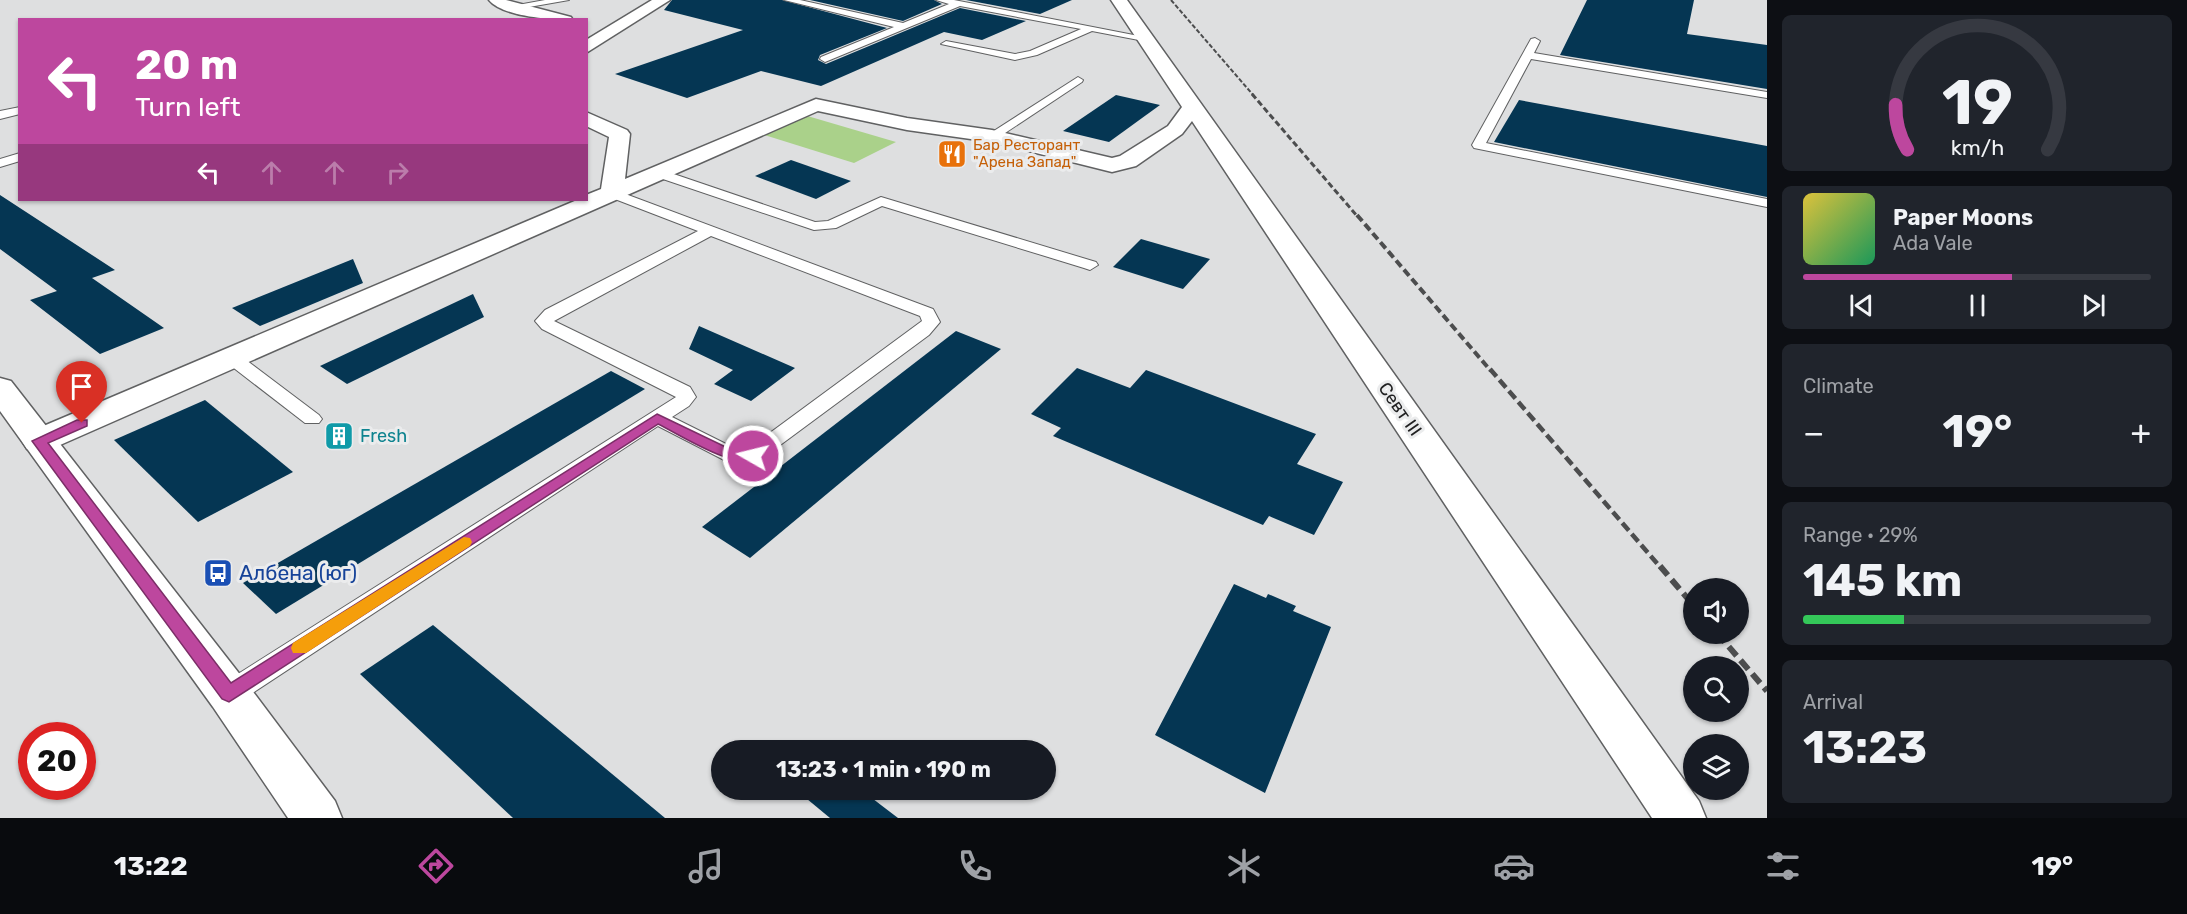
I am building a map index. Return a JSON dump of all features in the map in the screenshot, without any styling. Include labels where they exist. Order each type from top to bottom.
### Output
[{"type":"street","points":[[497,0],[557,18]]},
{"type":"street","points":[[588,46],[662,0]]},
{"type":"street","name":"Севт III","points":[[1119,0],[1681,818]]},
{"type":"street","points":[[588,27],[600,37]]},
{"type":"street","points":[[39,441],[816,105],[907,124],[992,136],[1112,165],[1128,161],[1175,130],[1192,107]]},
{"type":"street","points":[[588,119],[620,134],[612,193]]},
{"type":"street","points":[[0,388],[229,694],[317,818]]},
{"type":"lane","points":[[512,6],[565,0]]},
{"type":"lane","points":[[788,0],[903,26]]},
{"type":"lane","points":[[940,0],[1144,38]]},
{"type":"lane","points":[[825,59],[958,4]]},
{"type":"lane","points":[[946,44],[1015,57],[1033,53],[1089,29]]},
{"type":"lane","points":[[1534,41],[1478,145],[1767,203]]},
{"type":"lane","points":[[1527,55],[1767,95]]},
{"type":"lane","points":[[992,136],[1078,80]]},
{"type":"lane","points":[[0,115],[18,110]]},
{"type":"lane","points":[[0,163],[18,158]]},
{"type":"lane","points":[[659,173],[814,226],[831,225],[881,201],[1090,265]]},
{"type":"lane","points":[[612,193],[927,313],[931,322],[923,331],[753,456],[733,456],[657,418]]},
{"type":"lane","points":[[229,694],[682,402],[686,397],[683,391],[544,321],[551,314],[709,231]]},
{"type":"lane","points":[[232,358],[312,419]]},
{"type":"green space","points":[[804,115],[896,142],[854,163],[761,134]]},
{"type":"building","points":[[672,0],[782,0],[887,28],[820,55],[818,60],[826,64],[960,8],[1026,21],[982,40],[944,32],[821,86],[761,71],[687,98],[615,74],[743,30],[664,10]]},
{"type":"building","points":[[810,0],[934,0],[942,4],[903,21]]},
{"type":"building","points":[[966,0],[1072,0],[1040,14]]},
{"type":"building","points":[[1587,0],[1694,0],[1687,34],[1767,45],[1767,89],[1560,55]]},
{"type":"building","points":[[1116,95],[1160,105],[1109,142],[1063,131]]},
{"type":"building","points":[[1519,100],[1767,146],[1767,197],[1494,142]]},
{"type":"building","points":[[791,160],[851,181],[816,199],[755,176]]},
{"type":"building","points":[[0,195],[115,270],[92,278],[164,328],[100,354],[30,300],[57,291],[0,249]]},
{"type":"building","points":[[1141,239],[1210,259],[1183,289],[1113,267]]},
{"type":"building","points":[[353,259],[363,283],[260,326],[232,308]]},
{"type":"building","points":[[473,294],[484,317],[347,384],[320,366]]},
{"type":"building","points":[[699,326],[795,368],[751,401],[714,384],[733,370],[689,349]]},
{"type":"building","points":[[956,331],[1001,349],[750,558],[702,527]]},
{"type":"building","points":[[1077,368],[1130,388],[1146,370],[1316,434],[1297,464],[1343,482],[1314,535],[1269,516],[1263,525],[1053,436],[1061,428],[1031,414]]},
{"type":"building","points":[[611,371],[645,389],[276,614],[243,583]]},
{"type":"building","points":[[205,400],[293,472],[198,522],[114,440]]},
{"type":"building","points":[[1234,584],[1266,598],[1268,594],[1296,606],[1293,611],[1331,627],[1265,793],[1155,735]]},
{"type":"building","points":[[433,625],[665,818],[513,818],[360,674]]},
{"type":"building","points":[[808,800],[874,800],[898,818],[830,818]]},
{"type":"railway","points":[[1171,0],[1254,96]]},
{"type":"railway","points":[[1252,94],[1358,217]]},
{"type":"railway","points":[[1357,215],[1491,371]]},
{"type":"railway","points":[[1490,369],[1661,568]]},
{"type":"railway","points":[[1660,566],[1683,593]]},
{"type":"railway","points":[[1726,644],[1767,691]]},
{"type":"slow traffic","points":[[300,648],[464,542]]},
{"type":"place","name":"Бар Ресторант \"Арена Запад\"","points":[[952,154]]},
{"type":"place","name":"Fresh","points":[[339,436]]},
{"type":"place","name":"Албена (юг)","points":[[218,573]]},
{"type":"route","points":[[82,423],[39,441],[229,694],[657,418],[733,456],[753,456]]}]
